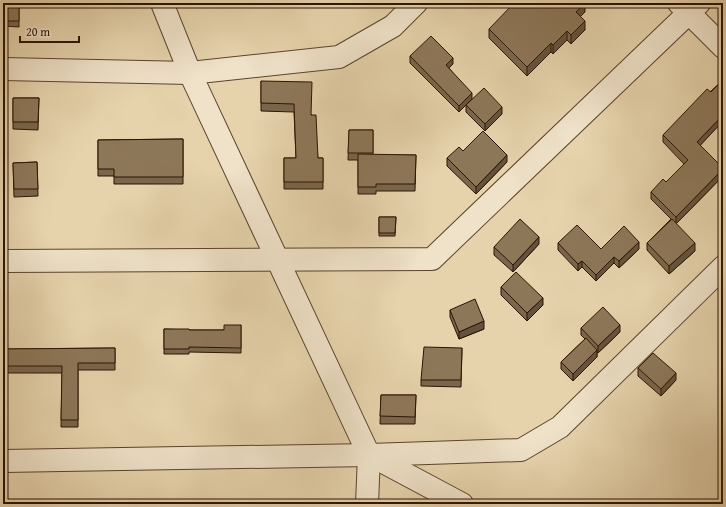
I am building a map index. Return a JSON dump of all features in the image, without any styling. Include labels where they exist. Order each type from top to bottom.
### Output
[{"type":"street","points":[[162,3],[190,73],[369,455],[367,504]]},
{"type":"street","points":[[3,69],[190,73],[339,57],[393,26],[416,3]]},
{"type":"street","points":[[3,261],[432,259],[689,6],[723,47]]},
{"type":"street","points":[[3,461],[369,455],[521,450],[560,428],[723,267]]},
{"type":"street","points":[[369,455],[462,504]]},
{"type":"building","points":[[3,3],[17,3],[17,6],[19,6],[19,21],[3,21]]},
{"type":"building","points":[[514,3],[585,3],[576,12],[585,21],[571,35],[567,31],[553,45],[551,43],[527,67],[489,29]]},
{"type":"building","points":[[431,36],[453,58],[446,65],[472,93],[459,106],[410,56]]},
{"type":"building","points":[[723,80],[723,115],[697,142],[723,169],[676,217],[651,192],[663,179],[666,182],[688,160],[663,135],[707,89],[711,92]]},
{"type":"building","points":[[261,81],[312,82],[311,115],[316,115],[318,158],[323,158],[323,182],[284,182],[284,158],[296,158],[294,104],[261,103]]},
{"type":"building","points":[[484,88],[502,107],[485,124],[466,105]]},
{"type":"building","points":[[13,98],[39,98],[38,122],[13,122]]},
{"type":"building","points":[[349,130],[373,130],[373,153],[348,153]]},
{"type":"building","points":[[483,131],[507,155],[476,187],[447,158],[459,147],[463,151]]},
{"type":"building","points":[[183,139],[183,177],[114,177],[114,169],[98,169],[98,140]]},
{"type":"building","points":[[358,154],[416,155],[415,184],[376,184],[376,187],[358,187]]},
{"type":"building","points":[[37,162],[38,189],[14,189],[13,163]]},
{"type":"building","points":[[379,217],[396,217],[395,233],[379,233]]},
{"type":"building","points":[[520,219],[539,237],[513,265],[494,247]]},
{"type":"building","points":[[672,219],[695,243],[669,266],[647,243]]},
{"type":"building","points":[[577,225],[601,249],[624,226],[639,242],[619,261],[614,257],[596,275],[582,261],[578,264],[558,243]]},
{"type":"building","points":[[516,272],[543,298],[527,313],[501,287]]},
{"type":"building","points":[[475,299],[484,321],[459,332],[450,310]]},
{"type":"building","points":[[603,307],[620,325],[598,346],[581,328]]},
{"type":"building","points":[[224,325],[241,325],[241,348],[189,347],[189,349],[164,349],[164,329],[224,330]]},
{"type":"building","points":[[586,338],[597,350],[573,374],[561,362]]},
{"type":"building","points":[[424,347],[462,348],[461,380],[421,380]]},
{"type":"building","points":[[115,348],[115,363],[78,363],[78,420],[61,420],[62,366],[3,366],[3,349]]},
{"type":"building","points":[[653,353],[676,373],[661,389],[638,368]]},
{"type":"building","points":[[381,395],[416,395],[415,417],[380,416]]}]
